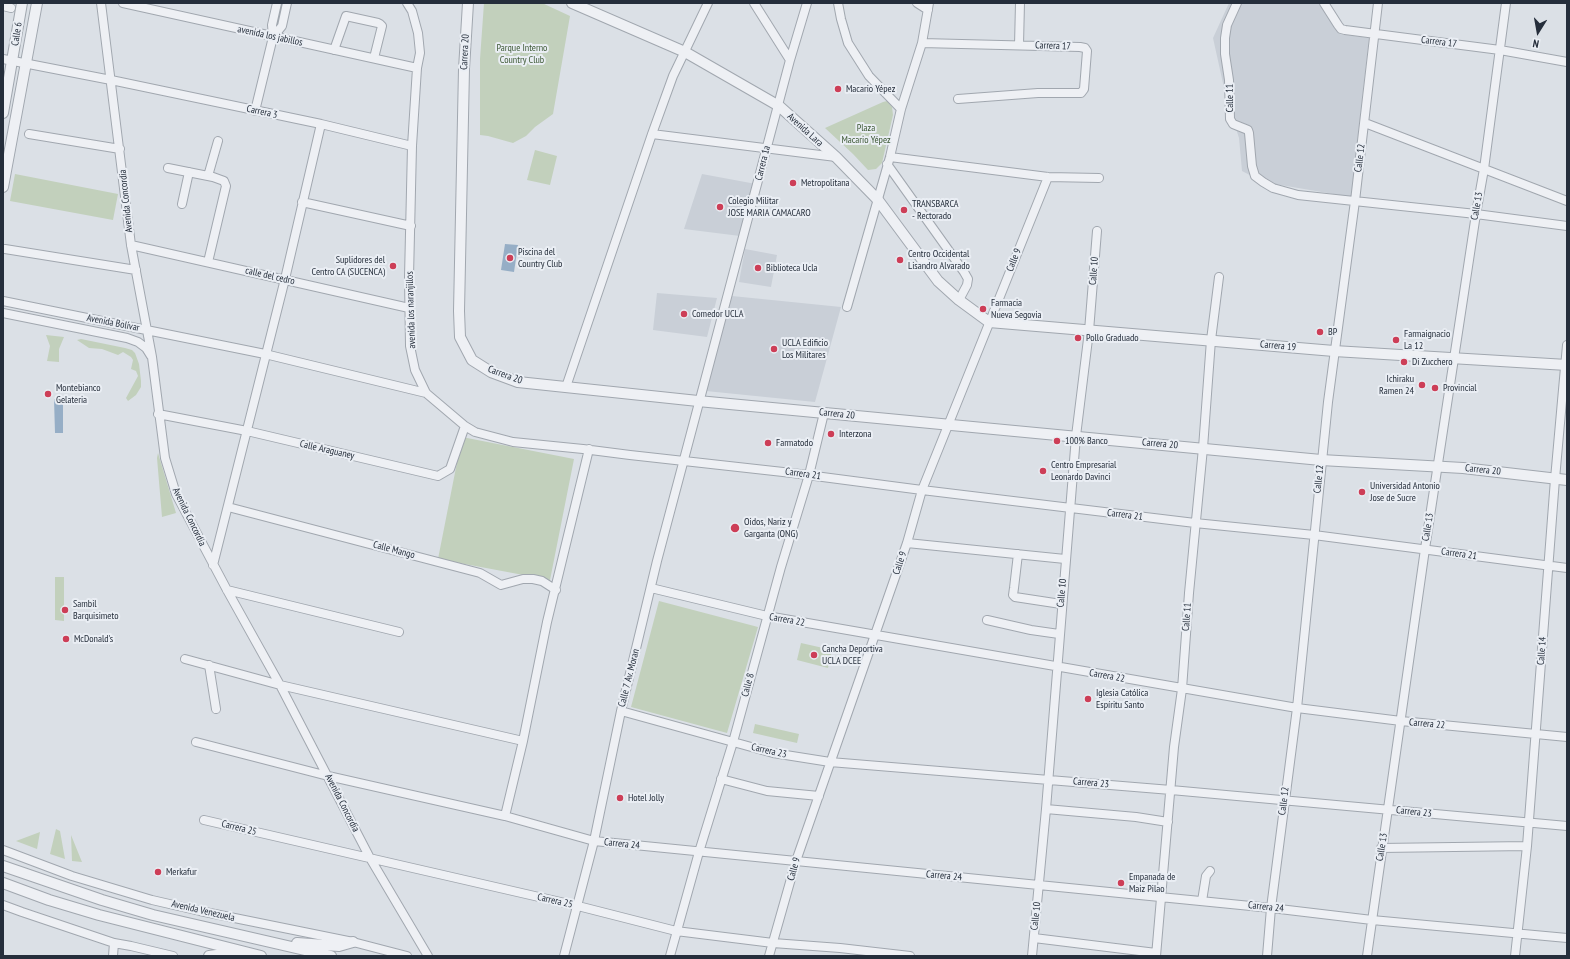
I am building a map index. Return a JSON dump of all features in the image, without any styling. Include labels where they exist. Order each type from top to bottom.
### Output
[{"type":"street","name":"Calle 6","points":[[3,113],[8,60],[22,3]]},
{"type":"street","points":[[3,187],[37,3]]},
{"type":"street","name":"Avenida Concordia","points":[[101,3],[131,245],[152,357],[158,414],[165,458],[176,494],[213,565],[280,685],[370,858],[428,956]]},
{"type":"street","name":"avenida los jabillos","points":[[123,3],[417,68]]},
{"type":"street","points":[[255,111],[273,37],[272,25],[277,3]]},
{"type":"street","points":[[273,37],[282,26],[287,3]]},
{"type":"street","name":"avenida los naranjillos","points":[[407,3],[412,11],[418,33],[420,52],[417,68],[412,146],[409,308],[410,346],[415,370],[426,393],[465,426],[475,432],[513,442],[589,449],[683,461]]},
{"type":"street","name":"Carrera 20","points":[[468,3],[464,69],[458,311],[460,337],[472,360],[491,372],[518,382],[698,401],[1321,460],[1438,467],[1567,480]]},
{"type":"street","name":"Avenida Lara","points":[[573,3],[685,52],[779,106],[836,157],[878,200],[938,281],[959,300],[989,322]]},
{"type":"street","points":[[566,387],[652,134],[674,76],[708,3]]},
{"type":"street","points":[[754,3],[790,60]]},
{"type":"street","name":"Carrera 1a","points":[[698,401],[766,148],[779,106],[790,60],[807,3]]},
{"type":"street","points":[[838,3],[848,42],[869,76],[901,109]]},
{"type":"street","points":[[847,306],[878,200],[901,109],[922,43],[929,7],[918,3]]},
{"type":"street","points":[[1019,45],[1020,3]]},
{"type":"street","name":"Calle 11","points":[[1237,3],[1227,25],[1225,38],[1225,54],[1230,80],[1230,119],[1233,124],[1248,130],[1252,166],[1255,176],[1273,188],[1284,192],[1298,195],[1355,201]]},
{"type":"street","name":"Carrera 17","points":[[1324,3],[1341,28],[1373,34],[1500,50],[1567,62]]},
{"type":"street","name":"Calle 12","points":[[1267,956],[1271,908],[1297,708],[1321,460],[1334,351],[1355,201],[1373,34],[1378,3]]},
{"type":"street","name":"Calle 13","points":[[1367,956],[1381,848],[1401,721],[1425,549],[1484,168],[1506,3]]},
{"type":"street","points":[[334,50],[346,16],[378,23],[382,26],[374,58]]},
{"type":"street","name":"Carrera 17","points":[[922,43],[1085,48],[1087,51],[1084,89],[1081,93],[1038,93],[958,99]]},
{"type":"street","name":"Carrera 3","points":[[8,60],[321,124],[412,146]]},
{"type":"street","points":[[1364,123],[1567,201]]},
{"type":"street","points":[[213,565],[285,279],[321,124]]},
{"type":"street","points":[[29,134],[120,149]]},
{"type":"street","points":[[652,134],[836,157]]},
{"type":"street","points":[[208,176],[218,141]]},
{"type":"street","points":[[888,161],[1048,177],[1099,178]]},
{"type":"street","points":[[888,161],[968,279],[967,285],[959,300]]},
{"type":"street","points":[[168,168],[208,176],[224,181],[226,186],[208,262]]},
{"type":"street","points":[[182,204],[190,172]]},
{"type":"street","name":"Calle 9","points":[[769,956],[796,862],[907,543],[922,490],[1048,177]]},
{"type":"street","points":[[1355,201],[1476,214],[1567,226]]},
{"type":"street","points":[[302,202],[411,226]]},
{"type":"street","name":"Calle 10","points":[[1032,956],[1046,809],[1061,604],[1076,436],[1089,331],[1097,231]]},
{"type":"street","name":"calle del cedro","points":[[131,245],[409,308]]},
{"type":"street","points":[[5,249],[136,270]]},
{"type":"street","name":"Calle 11","points":[[1156,955],[1182,688],[1211,340],[1219,277]]},
{"type":"street","name":"Avenida Bolivar","points":[[3,301],[147,331]]},
{"type":"street","name":"Avenida Bolivar","points":[[3,313],[127,338],[147,331]]},
{"type":"street","name":"Carrera 19","points":[[989,322],[1334,351],[1566,365]]},
{"type":"street","points":[[147,331],[265,354],[426,393]]},
{"type":"street","points":[[127,338],[138,342],[146,348],[152,357]]},
{"type":"street","name":"Calle 14","points":[[1515,956],[1529,824],[1555,479],[1567,345]]},
{"type":"street","name":"Calle 7 Av. Moran","points":[[564,956],[594,841],[621,711],[698,401]]},
{"type":"street","name":"Calle 8","points":[[670,956],[720,779],[733,742],[767,616],[809,475],[824,413]]},
{"type":"street","name":"Calle Araguaney","points":[[158,414],[247,431],[438,476],[450,469],[465,426]]},
{"type":"street","points":[[506,816],[548,622],[589,449]]},
{"type":"street","name":"Carrera 21","points":[[683,461],[809,475],[1195,524],[1314,535],[1567,568]]},
{"type":"street","name":"Calle Mango","points":[[228,507],[480,573],[501,585],[523,579],[533,579],[542,581],[556,590]]},
{"type":"street","points":[[907,543],[1065,559]]},
{"type":"street","points":[[1018,554],[1014,588],[1015,597],[1061,604]]},
{"type":"street","name":"Carrera 22","points":[[651,588],[767,616],[1297,708],[1401,721],[1567,736]]},
{"type":"street","points":[[227,590],[399,632]]},
{"type":"street","points":[[987,620],[1031,630],[1059,634]]},
{"type":"street","points":[[185,659],[280,685],[523,741]]},
{"type":"street","points":[[209,665],[216,709]]},
{"type":"street","name":"Carrera 23","points":[[621,711],[773,753],[830,762],[1171,790],[1388,809],[1529,824],[1567,826]]},
{"type":"street","name":"Carrera 24","points":[[196,742],[328,776],[506,816],[594,841],[1271,908],[1372,920],[1567,938]]},
{"type":"street","points":[[720,779],[767,791],[819,796]]},
{"type":"street","points":[[1046,809],[1136,817],[1168,822]]},
{"type":"street","name":"Carrera 25","points":[[204,820],[578,906],[676,931],[840,952],[910,956]]},
{"type":"street","points":[[1381,848],[1527,846]]},
{"type":"street","name":"Avenida Venezuela","points":[[3,850],[84,880],[152,900],[353,942],[407,956]]},
{"type":"street","name":"Avenida Venezuela","points":[[3,866],[88,896],[153,915],[331,956]]},
{"type":"street","points":[[1202,901],[1206,876],[1210,870]]},
{"type":"street","points":[[3,883],[48,900],[99,915],[259,956]]},
{"type":"street","points":[[3,905],[114,943],[173,956]]},
{"type":"street","points":[[1034,938],[1156,955]]},
{"type":"street","points":[[272,943],[339,946],[353,942]]},
{"type":"street","points":[[113,956],[114,943]]},
{"type":"street","points":[[209,956],[224,954],[259,956]]},
{"type":"shaded area","points":[[1229,3],[1321,3],[1339,34],[1369,38],[1351,197],[1263,182],[1242,171],[1239,138],[1226,97],[1213,38]]},
{"type":"shaded area","name":"Colegio Militar JOSE MARIA CAMACARO","points":[[702,174],[756,184],[740,236],[684,229]]},
{"type":"shaded area","name":"Biblioteca Ucla","points":[[745,249],[777,255],[771,287],[739,282]]},
{"type":"shaded area","name":"Comedor UCLA","points":[[657,293],[717,298],[707,337],[653,330]]},
{"type":"shaded area","name":"UCLA Edificio Los Militares","points":[[732,296],[841,307],[815,402],[706,391]]},
{"type":"green space","name":"Parque Interno Country Club","points":[[484,3],[542,3],[570,16],[553,114],[535,127],[526,136],[513,143],[480,135],[480,59]]},
{"type":"green space","name":"Plaza Macario Yépez","points":[[887,101],[892,107],[893,115],[882,163],[876,169],[868,170],[825,128]]},
{"type":"green space","points":[[535,150],[557,156],[550,185],[527,180]]},
{"type":"green space","points":[[15,174],[118,194],[113,220],[10,201]]},
{"type":"green space","points":[[46,335],[64,337],[59,349],[59,362],[47,361],[50,346]]},
{"type":"green space","points":[[81,339],[125,348],[132,350],[135,353],[139,364],[141,381],[141,387],[136,395],[128,401],[126,398],[138,376],[136,371],[131,369],[133,360],[131,357],[123,352],[118,355],[102,349],[89,348],[77,340]]},
{"type":"green space","points":[[462,437],[574,459],[550,580],[438,559]]},
{"type":"green space","points":[[158,453],[176,513],[162,517],[157,458]]},
{"type":"green space","points":[[55,577],[64,577],[64,621],[55,620]]},
{"type":"green space","points":[[659,601],[758,627],[727,733],[631,707]]},
{"type":"green space","name":"Cancha Deportiva UCLA DCEE","points":[[801,643],[832,650],[828,668],[797,660]]},
{"type":"green space","points":[[755,724],[799,734],[797,743],[753,733]]},
{"type":"green space","points":[[56,829],[60,831],[65,859],[50,854]]},
{"type":"green space","points":[[40,832],[37,849],[16,841]]},
{"type":"green space","points":[[71,835],[82,862],[72,861]]},
{"type":"water","name":"Piscina del Country Club","points":[[505,244],[518,245],[514,272],[501,270]]},
{"type":"water","points":[[54,399],[63,399],[63,433],[55,433]]},
{"type":"place","name":"Macario Yépez","points":[[838,89]]},
{"type":"place","name":"Metropolitana","points":[[793,183]]},
{"type":"place","name":"Colegio Militar JOSE MARIA CAMACARO","points":[[720,207]]},
{"type":"place","name":"TRANSBARCA - Rectorado","points":[[904,210]]},
{"type":"place","name":"Piscina del Country Club","points":[[510,258]]},
{"type":"place","name":"Centro Occidental Lisandro Alvarado","points":[[900,260]]},
{"type":"place","name":"Suplidores del Centro CA (SUCENCA)","points":[[393,266]]},
{"type":"place","name":"Biblioteca Ucla","points":[[758,268]]},
{"type":"place","name":"Farmacia Nueva Segovia","points":[[983,309]]},
{"type":"place","name":"Comedor UCLA","points":[[684,314]]},
{"type":"place","name":"BP","points":[[1320,332]]},
{"type":"place","name":"Pollo Graduado","points":[[1078,338]]},
{"type":"place","name":"Farmaignacio La 12","points":[[1396,340]]},
{"type":"place","name":"UCLA Edificio Los Militares","points":[[774,349]]},
{"type":"place","name":"Di Zucchero","points":[[1404,362]]},
{"type":"place","name":"Ichiraku Ramen 24","points":[[1422,385]]},
{"type":"place","name":"Provincial","points":[[1435,388]]},
{"type":"place","name":"Montebianco Gelateria","points":[[48,394]]},
{"type":"place","name":"Interzona","points":[[831,434]]},
{"type":"place","name":"100% Banco","points":[[1057,441]]},
{"type":"place","name":"Farmatodo","points":[[768,443]]},
{"type":"place","name":"Centro Empresarial Leonardo Davinci","points":[[1043,471]]},
{"type":"place","name":"Universidad Antonio Jose de Sucre","points":[[1362,492]]},
{"type":"place","name":"Oidos, Nariz y Garganta (ONG)","points":[[735,528]]},
{"type":"place","name":"Sambil Barquisimeto","points":[[65,610]]},
{"type":"place","name":"McDonald's","points":[[66,639]]},
{"type":"place","name":"Cancha Deportiva UCLA DCEE","points":[[814,655]]},
{"type":"place","name":"Iglesia Católica Espíritu Santo","points":[[1088,699]]},
{"type":"place","name":"Hotel Jolly","points":[[620,798]]},
{"type":"place","name":"Merkafur","points":[[158,872]]},
{"type":"place","name":"Empanada de Maiz Pilao","points":[[1121,883]]}]
